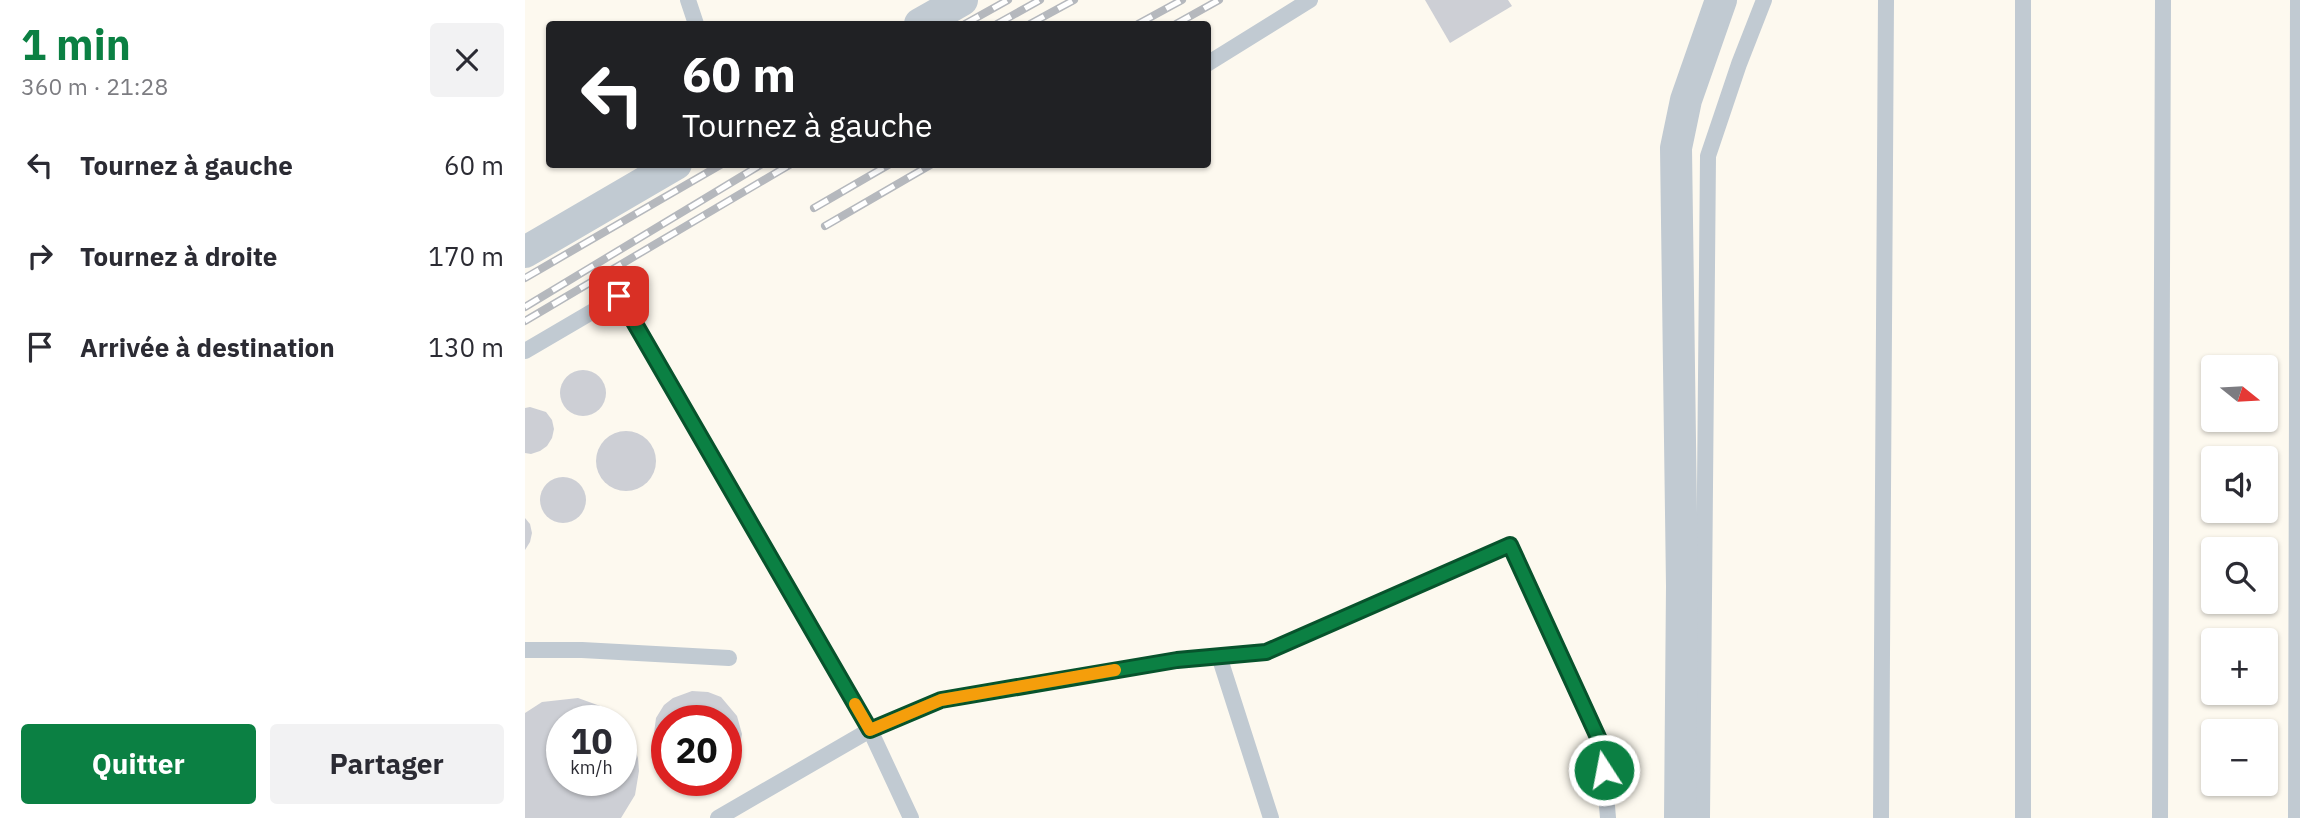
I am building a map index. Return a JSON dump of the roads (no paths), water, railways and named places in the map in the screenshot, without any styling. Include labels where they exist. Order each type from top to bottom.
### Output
[{"type":"street","points":[[925,21],[962,0]]},
{"type":"street","points":[[1680,818],[1682,586],[1676,148],[1686,100],[1721,0]]},
{"type":"street","points":[[525,251],[669,168]]},
{"type":"lane","points":[[688,0],[695,21]]},
{"type":"lane","points":[[1211,62],[1310,0]]},
{"type":"lane","points":[[1702,818],[1708,156],[1739,64],[1765,0]]},
{"type":"lane","points":[[1881,818],[1886,0]]},
{"type":"lane","points":[[2023,0],[2023,818]]},
{"type":"lane","points":[[2160,818],[2163,0]]},
{"type":"lane","points":[[2296,818],[2298,0]]},
{"type":"lane","points":[[525,351],[619,296],[870,730],[911,818]]},
{"type":"lane","points":[[718,818],[870,730],[941,700],[1177,660],[1266,652],[1510,545],[1602,746],[1608,818]]},
{"type":"lane","points":[[525,650],[729,657]]},
{"type":"lane","points":[[1219,656],[1271,818]]},
{"type":"railway","points":[[970,21],[1008,0]]},
{"type":"railway","points":[[1002,21],[1040,0]]},
{"type":"railway","points":[[1036,21],[1074,0]]},
{"type":"railway","points":[[1144,21],[1182,0]]},
{"type":"railway","points":[[1181,21],[1219,0]]},
{"type":"railway","points":[[525,278],[715,168]]},
{"type":"railway","points":[[525,307],[755,168]]},
{"type":"railway","points":[[525,321],[784,168]]},
{"type":"railway","points":[[814,208],[883,168]]},
{"type":"railway","points":[[825,226],[925,168]]}]
